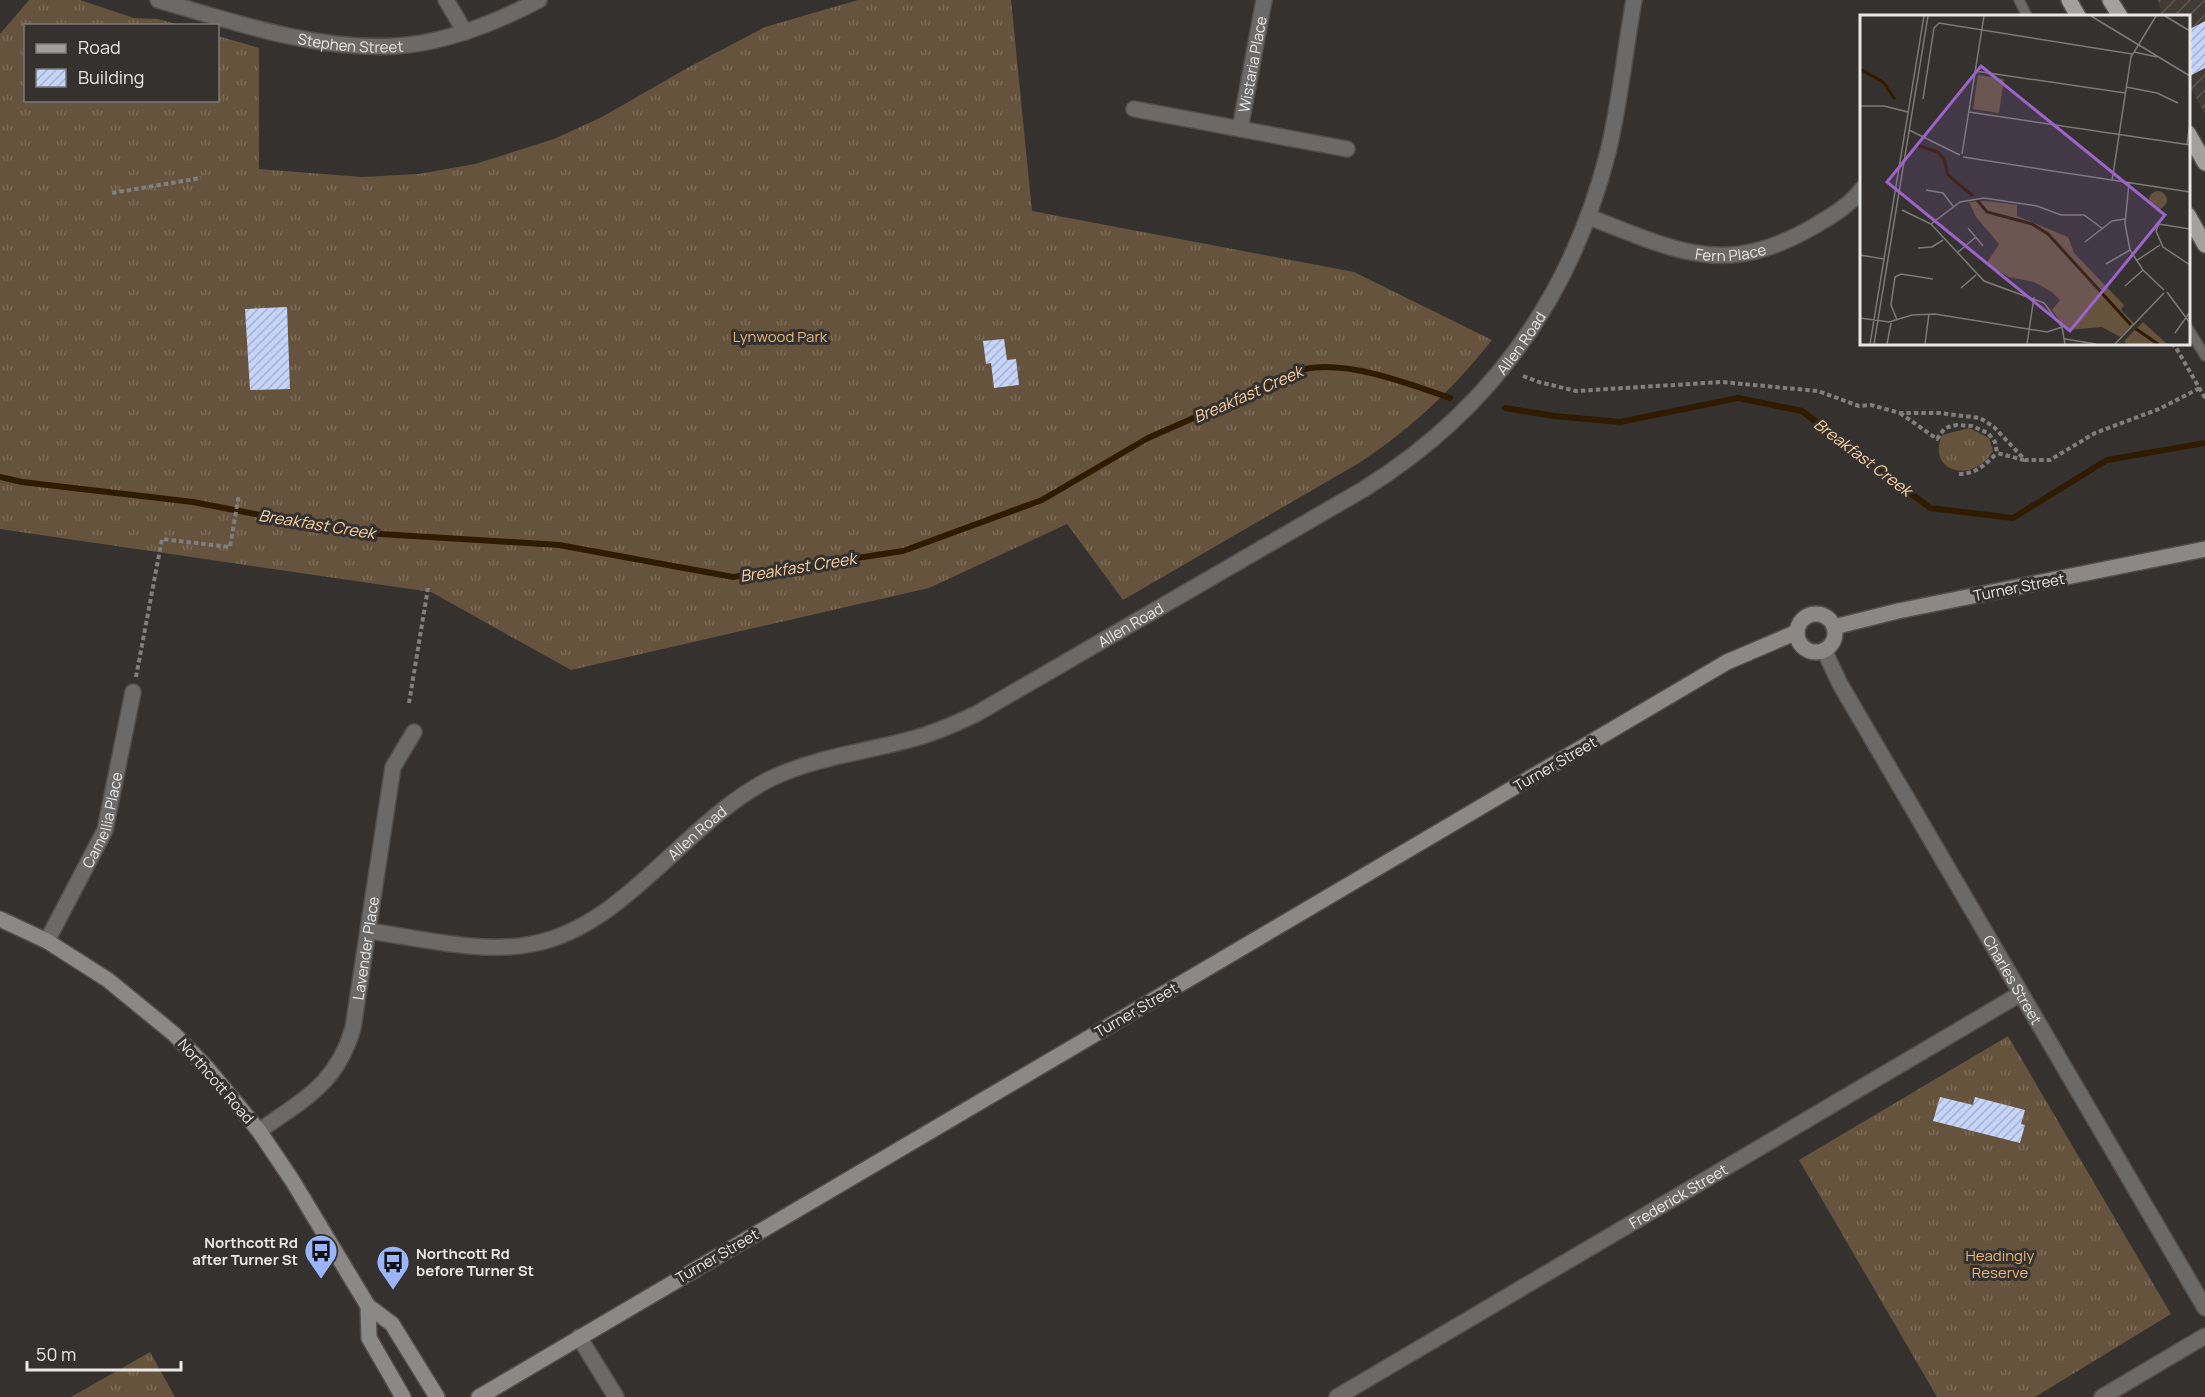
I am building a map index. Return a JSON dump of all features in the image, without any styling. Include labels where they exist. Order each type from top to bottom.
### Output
[{"type":"main road","points":[[2069,0],[2077,15]]},
{"type":"main road","points":[[2110,0],[2119,15]]},
{"type":"main road","points":[[2190,137],[2205,163]]},
{"type":"main road","points":[[2190,219],[2205,245]]},
{"type":"street","name":"Stephen Street","points":[[158,0],[262,30],[356,46],[397,46],[430,41],[496,22],[539,0]]},
{"type":"street","points":[[446,0],[465,32]]},
{"type":"street","name":"Wistaria Place","points":[[1240,129],[1263,0]]},
{"type":"street","name":"Allen Road","points":[[369,931],[475,946],[503,947],[532,944],[567,933],[599,916],[728,805],[753,788],[799,766],[910,740],[960,721],[1354,495],[1411,458],[1480,396],[1527,338],[1560,282],[1589,217],[1608,151],[1634,0]]},
{"type":"street","name":"Wistaria Place","points":[[1134,109],[1347,149]]},
{"type":"street","name":"Fern Place","points":[[1589,217],[1674,249],[1698,254],[1735,255],[1755,251],[1794,237],[1848,205],[1860,191]]},
{"type":"street","name":"Turner Street","points":[[1834,627],[2205,549]]},
{"type":"street","points":[[1817,614],[1828,618],[1834,627],[1834,638],[1824,650],[1818,651],[1805,648],[1797,632],[1801,621],[1817,614]]},
{"type":"street","name":"Turner Street","points":[[479,1397],[1728,662],[1797,632]]},
{"type":"street","name":"Charles Street","points":[[1824,650],[1840,684],[2205,1308]]},
{"type":"street","name":"Camellia Place","points":[[47,941],[105,830],[134,692]]},
{"type":"street","name":"Lavender Place","points":[[259,1131],[315,1092],[343,1056],[353,1028],[393,767],[414,732]]},
{"type":"street","name":"Northcott Road","points":[[0,919],[47,941],[108,980],[174,1034],[207,1068],[259,1131],[292,1180],[368,1306],[392,1324],[437,1397]]},
{"type":"street","name":"Frederick Street","points":[[1337,1397],[2020,994]]},
{"type":"street","name":"Northcott Road","points":[[368,1306],[369,1338],[403,1397]]},
{"type":"street","points":[[2102,1397],[2205,1336]]},
{"type":"street","points":[[579,1337],[616,1397]]},
{"type":"lane","points":[[2019,0],[2026,15]]},
{"type":"lane","points":[[2190,331],[2205,356]]},
{"type":"path","points":[[112,194],[201,178]]},
{"type":"path","points":[[2173,345],[2205,398]]},
{"type":"path","points":[[1523,376],[1576,391],[1722,382],[1818,391],[1859,406],[1871,405],[1900,413],[1939,413],[1980,418],[1994,427],[2025,460]]},
{"type":"path","points":[[1997,453],[2025,460],[2050,460],[2095,433],[2159,409],[2200,388]]},
{"type":"path","points":[[1900,413],[1937,439],[1944,429],[1957,424],[1983,430],[1995,442],[1997,453]]},
{"type":"path","points":[[1959,474],[1972,473],[1997,453]]},
{"type":"path","points":[[134,692],[162,539],[230,547],[238,494]]},
{"type":"path","points":[[409,703],[428,588]]},
{"type":"shaded area","points":[[2158,0],[2205,0],[2205,115],[2190,86],[2190,15],[2161,15]]},
{"type":"green space","name":"Lynwood Park","points":[[29,0],[80,0],[134,18],[158,19],[176,24],[24,24],[24,102],[219,102],[219,36],[259,48],[259,169],[362,177],[418,174],[475,164],[554,139],[602,117],[765,27],[858,0],[1011,0],[1032,211],[1354,272],[1492,340],[1430,407],[1378,450],[1123,600],[1067,524],[929,588],[571,670],[431,592],[0,529],[0,34]]},
{"type":"green space","points":[[1969,428],[1989,438],[1993,451],[1984,462],[1974,468],[1964,471],[1954,470],[1940,458],[1939,448],[1942,435]]},
{"type":"green space","name":"Headingly Reserve","points":[[2008,1036],[2171,1314],[2035,1397],[1937,1397],[1799,1160]]},
{"type":"green space","points":[[150,1352],[175,1397],[71,1397]]},
{"type":"building","points":[[2205,21],[2205,68],[2190,76],[2190,29]]},
{"type":"building","points":[[287,307],[290,389],[250,390],[245,309]]},
{"type":"building","points":[[1004,339],[1007,360],[1016,359],[1019,385],[994,388],[991,363],[986,364],[983,341]]},
{"type":"building","points":[[1940,1097],[1973,1105],[1975,1097],[2025,1110],[2021,1124],[2025,1125],[2020,1143],[1933,1121]]},
{"type":"waterway","name":"Breakfast Creek","points":[[0,477],[22,482],[193,502],[348,532],[559,545],[733,577],[903,551],[1042,500],[1148,438],[1305,369],[1322,367],[1359,371],[1398,380],[1450,398]]},
{"type":"waterway","name":"Breakfast Creek","points":[[1505,408],[1554,416],[1620,422],[1738,398],[1802,411],[1930,508],[2013,518],[2107,460],[2205,443]]},
{"type":"place","name":"Northcott Rd after Turner St","points":[[321,1280]]},
{"type":"place","name":"Northcott Rd before Turner St","points":[[393,1291]]}]
